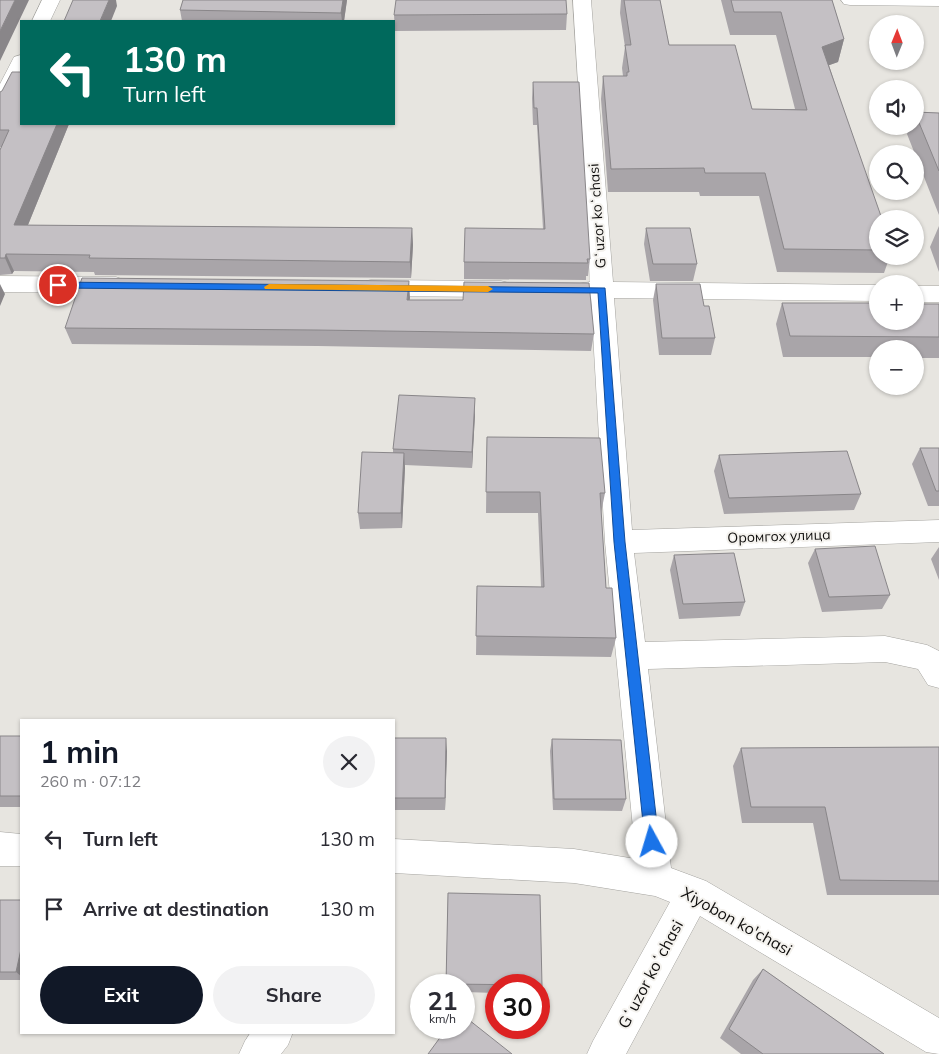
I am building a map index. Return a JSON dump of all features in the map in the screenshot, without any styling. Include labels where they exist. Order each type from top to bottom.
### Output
[{"type":"street","points":[[41,20],[51,0]]},
{"type":"street","name":"Gʻuzor koʻchasi","points":[[582,0],[619,542],[656,879]]},
{"type":"street","points":[[850,0],[939,1]]},
{"type":"street","points":[[0,103],[20,63]]},
{"type":"street","points":[[0,284],[138,286]]},
{"type":"street","points":[[346,288],[523,289]]},
{"type":"street","points":[[563,290],[869,293]]},
{"type":"street","points":[[924,294],[939,294]]},
{"type":"street","name":"Оромгох улица","points":[[619,542],[939,531]]},
{"type":"street","points":[[632,656],[885,649],[927,658],[939,675]]},
{"type":"street","points":[[0,849],[20,850]]},
{"type":"street","name":"Xiyobon ko'chasi","points":[[395,856],[574,866],[656,879],[694,893],[939,1039]]},
{"type":"street","name":"Gʻuzor koʻchasi","points":[[606,1054],[694,893]]},
{"type":"street","points":[[258,1054],[273,1034]]},
{"type":"building","points":[[0,0],[15,0],[0,31]]},
{"type":"building","points":[[73,0],[109,0],[100,20],[64,20]]},
{"type":"building","points":[[183,0],[343,0],[341,13],[180,10]]},
{"type":"building","points":[[396,0],[566,0],[567,14],[394,15]]},
{"type":"building","points":[[624,0],[660,0],[669,45],[735,45],[752,109],[807,110],[781,12],[734,12],[731,0],[832,0],[844,39],[822,47],[869,182],[869,200],[875,200],[879,210],[869,210],[869,250],[784,249],[765,173],[705,173],[704,168],[611,169],[603,76],[627,76],[627,72],[629,72],[625,45],[631,45]]},
{"type":"building","points":[[12,72],[20,72],[20,125],[57,125],[14,225],[412,228],[410,262],[89,258],[90,255],[6,254],[5,258],[0,258],[0,150],[9,130],[0,130],[0,92]]},
{"type":"building","points":[[533,82],[579,82],[590,259],[587,259],[588,263],[464,262],[465,228],[545,229],[537,108],[534,108]]},
{"type":"building","points":[[924,112],[939,113],[939,171],[924,135]]},
{"type":"building","points":[[646,228],[690,228],[697,264],[653,264]]},
{"type":"building","points":[[82,278],[409,281],[407,300],[463,300],[464,282],[589,283],[594,334],[65,328]]},
{"type":"building","points":[[656,284],[700,284],[704,306],[709,306],[715,338],[662,338]]},
{"type":"building","points":[[782,303],[869,303],[869,330],[924,330],[924,304],[939,304],[939,337],[790,336]]},
{"type":"building","points":[[399,395],[475,398],[472,452],[393,449]]},
{"type":"building","points":[[487,437],[600,438],[605,493],[600,493],[606,588],[612,588],[616,638],[476,636],[477,586],[544,587],[540,492],[486,492]]},
{"type":"building","points":[[920,448],[939,448],[939,491],[936,491]]},
{"type":"building","points":[[847,451],[861,494],[729,498],[719,455]]},
{"type":"building","points":[[362,452],[404,453],[401,513],[358,513]]},
{"type":"building","points":[[875,546],[890,595],[829,597],[815,549]]},
{"type":"building","points":[[734,553],[745,602],[683,604],[674,555]]},
{"type":"building","points":[[0,736],[20,736],[20,796],[0,796]]},
{"type":"building","points":[[395,738],[446,738],[445,798],[395,798]]},
{"type":"building","points":[[552,739],[621,740],[626,799],[554,799]]},
{"type":"building","points":[[939,747],[939,881],[840,880],[825,807],[751,807],[741,748]]},
{"type":"building","points":[[448,893],[540,895],[542,974],[485,974],[485,984],[475,984],[475,974],[446,974]]},
{"type":"building","points":[[0,900],[20,900],[20,954],[16,972],[0,972]]},
{"type":"building","points":[[763,969],[884,1054],[763,1054],[729,1029]]},
{"type":"building","points":[[475,1025],[485,1033],[485,1039],[493,1039],[512,1054],[428,1054],[439,1039],[475,1039]]},
{"type":"slow traffic","points":[[269,287],[488,289]]},
{"type":"route","points":[[58,285],[602,290],[619,542],[652,842]]}]
